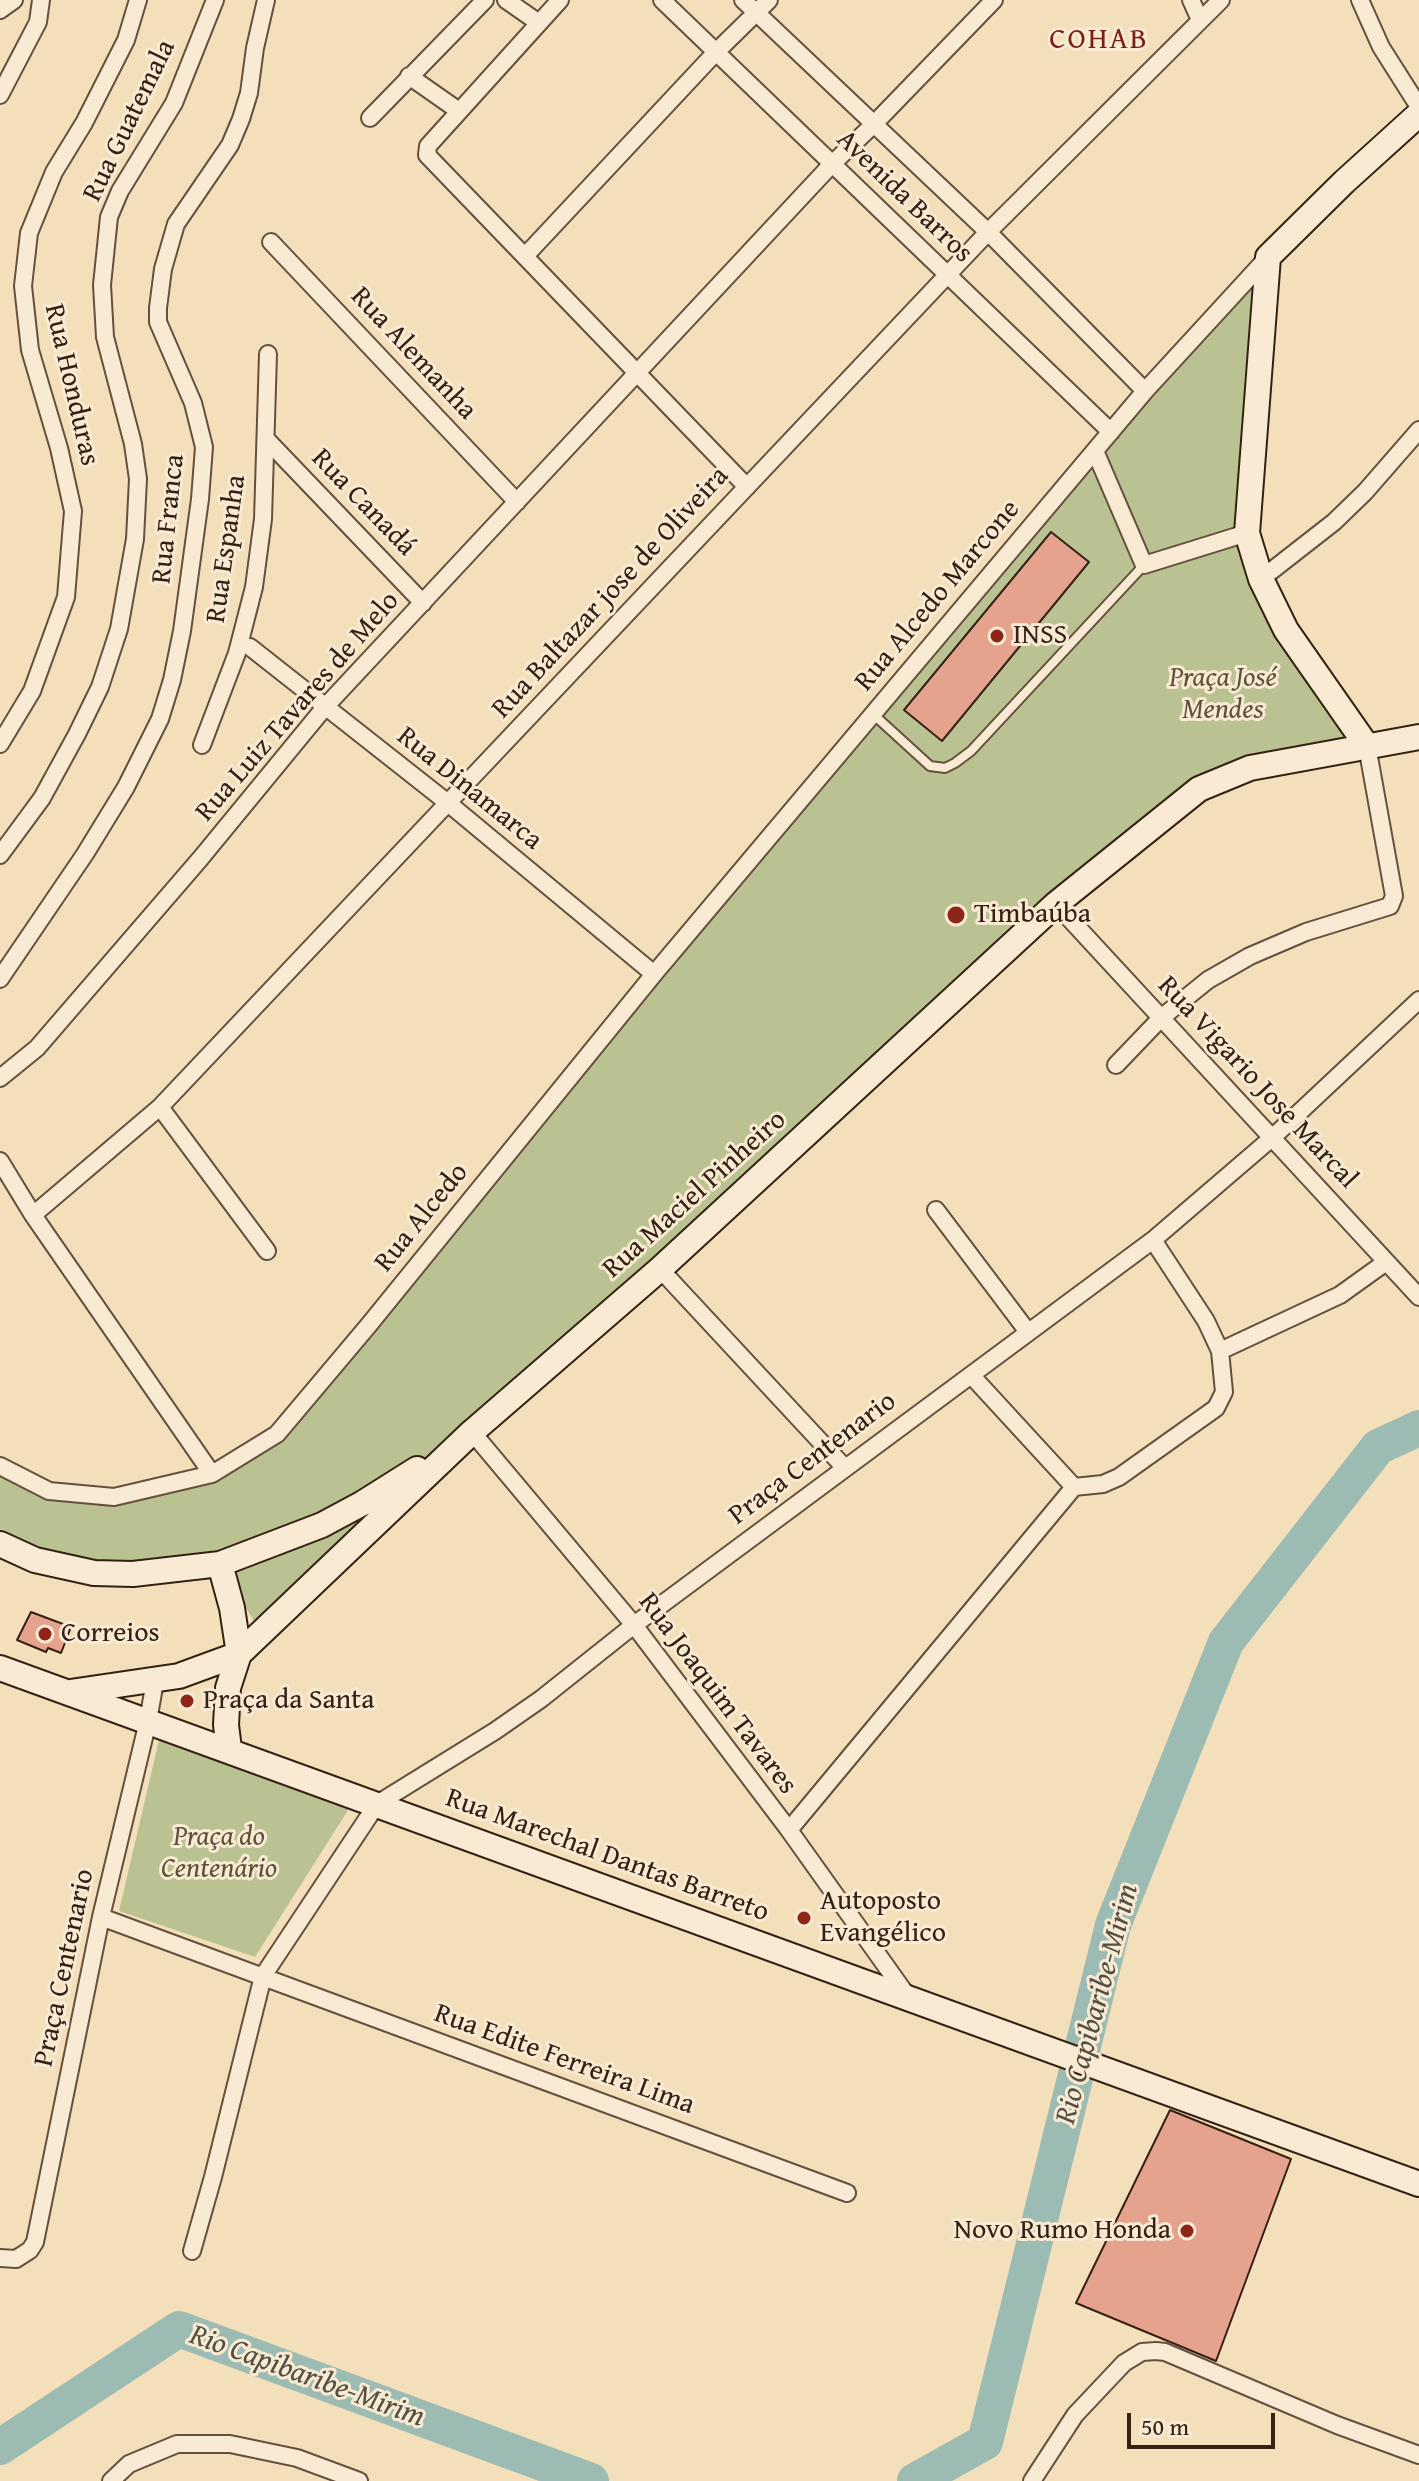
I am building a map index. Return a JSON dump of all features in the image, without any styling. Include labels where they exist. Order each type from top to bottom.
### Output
[{"type":"street","points":[[0,10],[14,0]]},
{"type":"street","points":[[0,95],[38,22],[41,0]]},
{"type":"street","name":"Rua Honduras","points":[[0,744],[32,691],[66,597],[73,511],[59,448],[30,350],[23,286],[29,233],[54,172],[84,123],[126,40],[138,0]]},
{"type":"street","name":"Rua Guatemala","points":[[0,855],[42,798],[77,734],[100,687],[119,629],[135,539],[138,479],[133,444],[105,337],[102,285],[109,217],[120,191],[174,103],[215,0]]},
{"type":"street","name":"Rua Franca","points":[[0,979],[85,854],[126,787],[160,719],[172,680],[182,631],[204,447],[193,403],[161,330],[158,308],[163,269],[176,224],[230,145],[241,119],[249,93],[266,0]]},
{"type":"street","points":[[370,118],[485,0]]},
{"type":"street","points":[[506,0],[539,23]]},
{"type":"street","points":[[560,0],[428,146],[429,157],[747,487]]},
{"type":"street","name":"Avenida Barros","points":[[662,0],[1111,432]]},
{"type":"street","name":"Avenida Barros","points":[[743,0],[988,232],[1145,391]]},
{"type":"street","points":[[526,255],[716,52],[769,0]]},
{"type":"street","name":"Rua Luiz Tavares de Melo","points":[[0,1078],[37,1048],[200,859],[325,707],[832,164],[994,0]]},
{"type":"street","points":[[1191,0],[1200,20]]},
{"type":"street","name":"Rua Baltazar jose de Oliveira","points":[[33,1215],[160,1107],[988,232],[1221,0]]},
{"type":"street","points":[[1360,0],[1381,47],[1419,107]]},
{"type":"street","points":[[409,76],[459,111]]},
{"type":"street","points":[[1116,1065],[1161,1018],[1208,980],[1250,956],[1306,932],[1390,906],[1394,896],[1367,746],[1286,630],[1261,579],[1247,533],[1268,257],[1419,114]]},
{"type":"street","name":"Rua Alemanha","points":[[271,242],[517,502]]},
{"type":"street","name":"Rua Alcedo Marcone","points":[[654,974],[1145,391],[1268,257]]},
{"type":"street","name":"Rua Espanha","points":[[202,745],[248,617],[263,519],[268,354]]},
{"type":"street","points":[[1261,579],[1334,522],[1365,492],[1419,430]]},
{"type":"street","name":"Rua Canadá","points":[[266,439],[423,603]]},
{"type":"street","points":[[1095,451],[1144,565],[1247,533]]},
{"type":"street","name":"Rua Dinamarca","points":[[250,647],[448,803],[654,974]]},
{"type":"street","name":"Rua Maciel Pinheiro","points":[[70,1692],[179,1676],[239,1654],[472,1432],[660,1269],[1056,904],[1199,789],[1250,768],[1419,737]]},
{"type":"street","name":"Rua Vigario Jose Marcal","points":[[1056,904],[1419,1297]]},
{"type":"street","name":"Rua Alcedo","points":[[0,1466],[49,1491],[114,1497],[212,1474],[277,1434],[654,974]]},
{"type":"street","name":"Praça Centenario","points":[[192,2251],[263,1976],[377,1804],[541,1699],[634,1625],[1153,1240],[1273,1137],[1419,1000]]},
{"type":"street","points":[[160,1107],[267,1251]]},
{"type":"street","points":[[0,1161],[33,1215],[212,1474]]},
{"type":"street","points":[[936,1210],[1028,1332]]},
{"type":"street","points":[[789,1830],[1074,1487],[1103,1484],[1119,1477],[1216,1408],[1225,1382],[1220,1351],[1206,1321],[1153,1240]]},
{"type":"street","points":[[1220,1351],[1340,1295],[1386,1262]]},
{"type":"street","points":[[660,1269],[845,1468]]},
{"type":"street","points":[[971,1375],[1074,1487]]},
{"type":"street","points":[[0,1544],[35,1560],[94,1573],[133,1574],[220,1564],[322,1525],[396,1483],[472,1432]]},
{"type":"street","name":"Rua Joaquim Tavares","points":[[472,1432],[634,1625],[789,1830],[908,1997]]},
{"type":"street","points":[[220,1564],[232,1608],[239,1654],[228,1688],[226,1725],[229,1749]]},
{"type":"street","name":"Rua Marechal Dantas Barreto","points":[[1,1670],[229,1749],[1419,2184]]},
{"type":"street","name":"Praça Centenario","points":[[8,2258],[30,2250],[35,2242],[101,1917],[155,1681]]},
{"type":"street","name":"Rua Edite Ferreira Lima","points":[[101,1917],[847,2193]]},
{"type":"street","points":[[1032,2481],[1075,2415],[1124,2363],[1142,2352],[1156,2351],[1165,2352],[1323,2420],[1419,2455]]},
{"type":"street","points":[[111,2481],[129,2464],[177,2444],[230,2444],[297,2458],[359,2481]]},
{"type":"lane","points":[[872,714],[930,766],[945,768],[955,763],[971,751],[1144,565]]},
{"type":"green space","name":"Praça José Mendes","points":[[1268,257],[1256,579],[1367,746],[1199,789],[261,1633],[220,1564],[133,1574],[0,1544],[0,1458],[49,1491],[114,1497],[212,1474],[277,1434],[655,977]]},
{"type":"green space","name":"Praça do Centenário","points":[[159,1740],[350,1807],[255,1957],[119,1911]]},
{"type":"building","name":"INSS","points":[[1051,532],[1089,562],[942,741],[904,710]]},
{"type":"building","name":"Correios","points":[[31,1612],[71,1627],[61,1653],[48,1648],[46,1652],[17,1640]]},
{"type":"building","name":"Novo Rumo Honda","points":[[1170,2110],[1291,2159],[1216,2361],[1076,2303]]},
{"type":"waterway","name":"Rio Capibaribe-Mirim","points":[[915,2481],[985,2442],[1113,1925],[1226,1642],[1378,1447],[1419,1428]]},
{"type":"waterway","name":"Rio Capibaribe-Mirim","points":[[0,2447],[179,2329],[591,2481]]},
{"type":"place","name":"INSS","points":[[997,636]]},
{"type":"place","name":"Timbaúba","points":[[956,915]]},
{"type":"place","name":"Correios","points":[[45,1634]]},
{"type":"place","name":"Praça da Santa","points":[[187,1701]]},
{"type":"place","name":"Autoposto Evangélico","points":[[804,1918]]},
{"type":"place","name":"Novo Rumo Honda","points":[[1187,2231]]},
{"type":"district","name":"COHAB","points":[[1099,40]]}]
